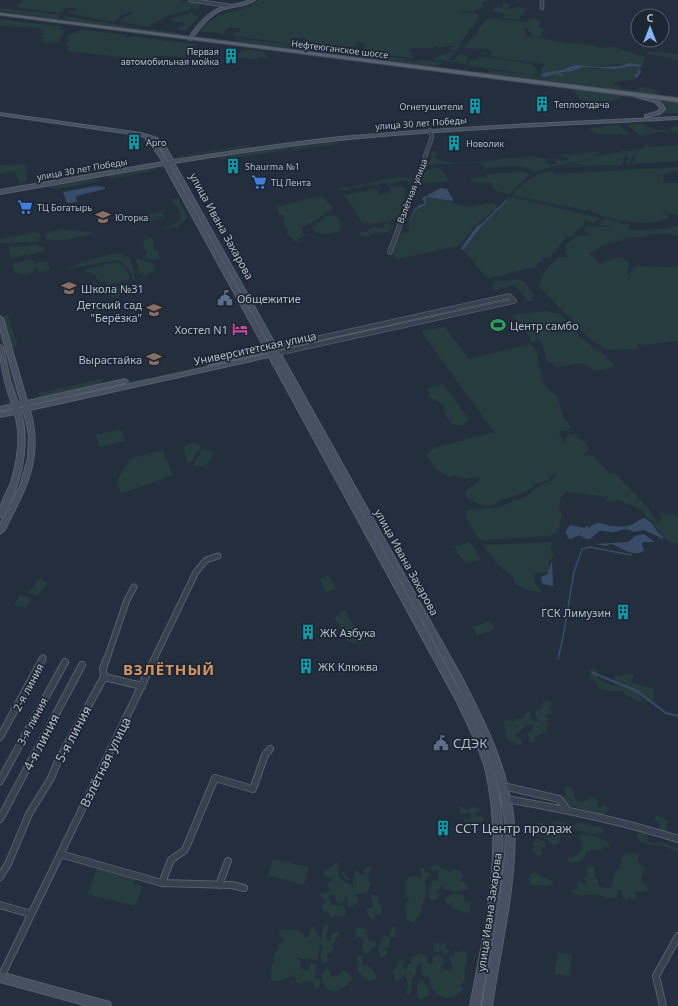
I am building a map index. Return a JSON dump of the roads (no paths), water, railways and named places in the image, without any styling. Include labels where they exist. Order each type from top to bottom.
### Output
[{"type":"main road","points":[[190,39],[197,29],[218,10],[247,3],[253,0]]},
{"type":"main road","name":"Нефтеюганское шоссе","points":[[0,14],[678,100]]},
{"type":"main road","points":[[638,95],[658,102],[663,109],[658,114],[643,117]]},
{"type":"main road","points":[[0,114],[93,128]]},
{"type":"main road","name":"улица 30 лет Победы","points":[[0,192],[166,162],[319,140],[474,127],[678,116]]},
{"type":"main road","name":"улица 30 лет Победы","points":[[430,130],[678,116]]},
{"type":"main road","name":"улица Ивана Захарова","points":[[93,128],[148,136],[163,147],[173,161],[468,716],[484,752],[495,793],[499,858],[488,934],[475,1006]]},
{"type":"main road","name":"улица Ивана Захарова","points":[[93,128],[146,140],[156,148],[166,162],[474,708],[492,751],[503,786],[509,824],[510,858],[487,1006]]},
{"type":"main road","points":[[0,318],[32,435],[31,458],[22,490],[0,531]]},
{"type":"main road","points":[[0,347],[16,408],[22,438],[20,460],[15,481],[0,516]]},
{"type":"main road","name":"Университетская улица","points":[[0,409],[16,408],[273,351]]},
{"type":"main road","name":"Университетская улица","points":[[0,415],[16,408]]},
{"type":"main road","points":[[503,786],[495,793],[506,799]]},
{"type":"main road","points":[[0,977],[106,1006]]},
{"type":"street","points":[[190,0],[208,1],[230,6]]},
{"type":"street","points":[[542,0],[542,8]]},
{"type":"street","name":"Взлётная улица","points":[[390,252],[428,150],[432,137],[430,130]]},
{"type":"street","name":"Университетская улица","points":[[509,296],[514,301],[273,351],[509,296]]},
{"type":"street","name":"Взлётная улица","points":[[0,977],[196,572],[203,562],[218,556]]},
{"type":"street","name":"5-я линия","points":[[0,877],[8,864],[29,814],[51,778],[58,761],[104,677],[103,669],[122,613],[134,587]]},
{"type":"street","name":"2-я линия","points":[[0,737],[43,658]]},
{"type":"street","name":"3-я линия","points":[[0,781],[65,662]]},
{"type":"street","name":"4-я линия","points":[[0,819],[82,665]]},
{"type":"street","points":[[104,677],[142,686]]},
{"type":"street","points":[[162,882],[171,860],[185,850],[196,818],[215,778],[253,789],[265,755],[270,749]]},
{"type":"street","points":[[503,786],[560,799],[567,809]]},
{"type":"street","points":[[506,799],[567,809],[622,824],[638,826],[678,840]]},
{"type":"street","points":[[60,854],[162,882],[244,888]]},
{"type":"street","points":[[219,885],[228,861]]},
{"type":"street","points":[[0,905],[31,914]]},
{"type":"street","points":[[663,1006],[656,976],[678,936]]},
{"type":"water","points":[[630,63],[642,65],[639,69],[641,72],[637,78],[634,75],[639,72],[638,70],[640,67],[632,66],[614,69],[582,67],[573,71],[553,73],[564,74],[562,76],[555,74],[544,77],[542,75],[543,73],[562,70],[575,65],[598,67],[619,66]]},
{"type":"water","points":[[95,186],[105,187],[105,189],[76,196],[77,202],[67,203],[63,192]]},
{"type":"water","points":[[441,188],[447,189],[454,201],[426,197],[426,205],[415,210],[406,230],[414,209],[418,207],[418,205],[422,205],[425,202],[422,198]]},
{"type":"water","points":[[509,197],[505,203],[484,223],[463,250],[461,248],[478,225],[480,225]]},
{"type":"water","points":[[644,518],[652,524],[663,539],[644,530],[634,532],[627,529],[615,532],[599,531],[590,539],[586,539],[579,535],[571,539],[567,538],[569,536],[565,534],[568,527],[571,525],[584,528],[587,526],[589,528],[596,523],[601,523],[619,527],[631,525]]},
{"type":"water","points":[[644,534],[655,542],[643,542],[642,545],[644,551],[639,553],[631,553],[611,544],[605,546],[596,544],[628,542],[635,536]]},
{"type":"water","points":[[552,561],[553,586],[543,584],[541,579],[542,576],[547,575]]},
{"type":"waterway","points":[[558,659],[574,572],[582,549],[590,547],[631,555]]},
{"type":"waterway","points":[[593,673],[637,691],[666,713],[678,716]]},
{"type":"place","name":"Первая автомобильная мойка","points":[[231,56]]},
{"type":"place","name":"Теплоотдача","points":[[542,104]]},
{"type":"place","name":"Огнетушители","points":[[475,106]]},
{"type":"place","name":"Арго","points":[[134,142]]},
{"type":"place","name":"Новолик","points":[[454,143]]},
{"type":"place","name":"Shaurma №1","points":[[233,166]]},
{"type":"place","name":"ТЦ Лента","points":[[259,182]]},
{"type":"place","name":"ТЦ Богатырь","points":[[25,207]]},
{"type":"place","name":"Югорка","points":[[103,217]]},
{"type":"place","name":"Школа №31","points":[[69,288]]},
{"type":"place","name":"Общежитие","points":[[225,298]]},
{"type":"place","name":"Детский сад \"Берёзка\"","points":[[154,310]]},
{"type":"place","name":"Центр самбо","points":[[498,325]]},
{"type":"place","name":"Хостел N1","points":[[240,329]]},
{"type":"place","name":"Вырастайка","points":[[154,359]]},
{"type":"place","name":"ГСК Лимузин","points":[[623,612]]},
{"type":"place","name":"ЖК Азбука","points":[[308,632]]},
{"type":"place","name":"ЖК Клюква","points":[[306,666]]},
{"type":"place","name":"СДЭК","points":[[441,743]]},
{"type":"place","name":"CCТ Центр продаж","points":[[443,828]]},
{"type":"district","name":"ВЗЛЁТНЫЙ","points":[[169,669]]}]
